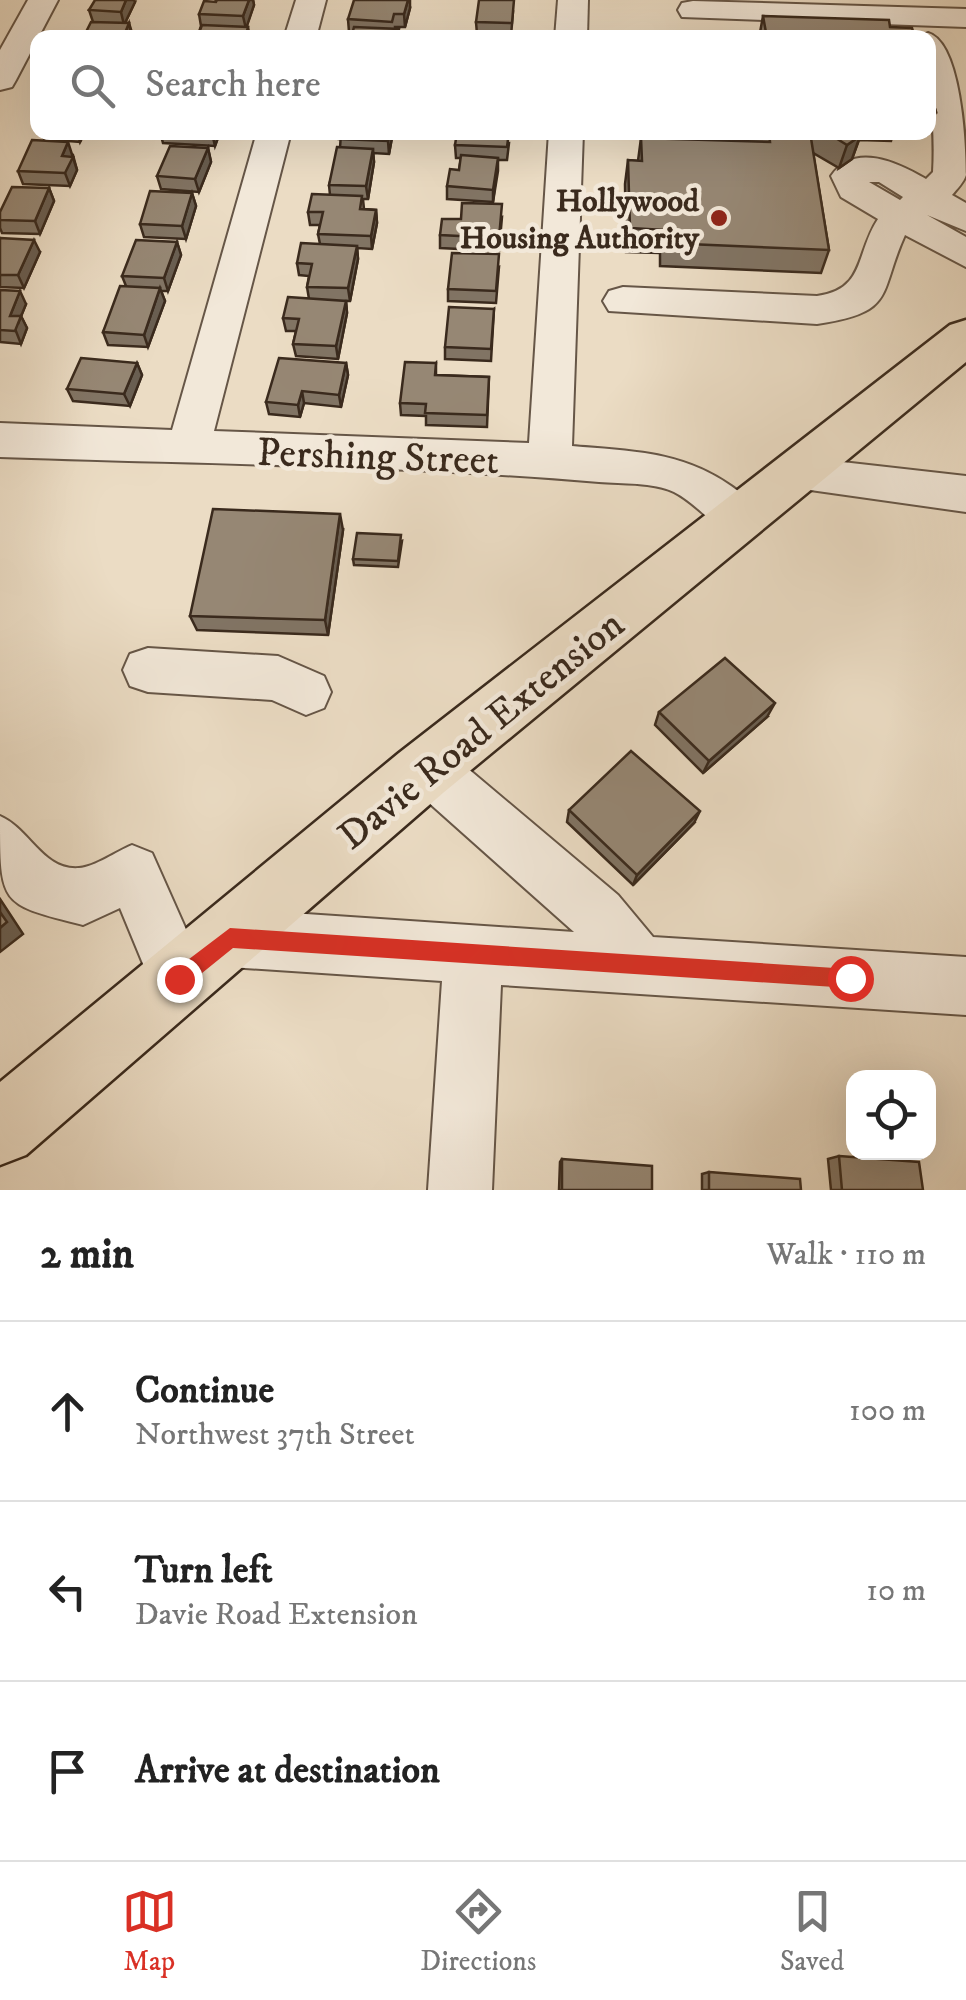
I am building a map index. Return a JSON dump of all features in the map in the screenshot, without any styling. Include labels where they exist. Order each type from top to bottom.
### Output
[{"type":"main road","name":"Davie Road Extension","points":[[0,1128],[428,768],[966,337]]},
{"type":"street","points":[[0,80],[43,0]]},
{"type":"street","points":[[302,30],[311,0]]},
{"type":"street","points":[[571,30],[572,0]]},
{"type":"street","points":[[693,10],[863,8],[920,30]]},
{"type":"street","points":[[931,30],[966,18]]},
{"type":"street","points":[[623,301],[835,309],[860,296],[876,280],[886,239],[951,172],[959,110],[936,57]]},
{"type":"street","points":[[188,448],[272,140]]},
{"type":"street","points":[[550,461],[566,140]]},
{"type":"street","points":[[916,206],[966,218]]},
{"type":"street","points":[[916,206],[966,254]]},
{"type":"street","name":"Pershing Street","points":[[0,440],[550,461],[656,470],[688,478],[742,518]]},
{"type":"street","points":[[798,474],[966,494]]},
{"type":"street","points":[[148,670],[278,678],[306,692]]},
{"type":"street","points":[[428,768],[598,915],[624,942],[636,964]]},
{"type":"street","points":[[0,843],[34,886],[83,897],[132,872],[179,979]]},
{"type":"street","points":[[230,938],[966,986]]},
{"type":"street","points":[[460,1190],[473,954]]},
{"type":"building","points":[[95,0],[126,0],[121,12],[89,10]]},
{"type":"building","points":[[249,0],[243,16],[199,14],[204,1]]},
{"type":"building","points":[[354,0],[408,0],[404,14],[394,14],[392,22],[348,19]]},
{"type":"building","points":[[479,0],[514,0],[512,23],[476,22]]},
{"type":"building","points":[[763,16],[889,20],[890,27],[913,30],[766,30]]},
{"type":"building","points":[[91,22],[129,23],[126,30],[87,30]]},
{"type":"building","points":[[202,25],[248,27],[247,30],[200,30]]},
{"type":"building","points":[[354,27],[399,29],[399,30],[353,30]]},
{"type":"building","points":[[32,140],[68,142],[62,156],[73,157],[65,173],[18,171]]},
{"type":"building","points":[[456,140],[508,140],[507,147],[455,145]]},
{"type":"building","name":"Hollywood Housing Authority","points":[[641,140],[811,140],[829,250],[665,243],[664,230],[630,228],[628,160],[642,161]]},
{"type":"building","points":[[170,146],[208,148],[195,179],[157,176]]},
{"type":"building","points":[[337,147],[373,149],[366,186],[329,185]]},
{"type":"building","points":[[461,155],[498,158],[493,190],[447,186],[450,169],[459,170]]},
{"type":"building","points":[[12,187],[49,188],[35,221],[0,220]]},
{"type":"building","points":[[150,191],[192,193],[182,226],[140,224]]},
{"type":"building","points":[[312,194],[362,196],[360,209],[376,210],[371,236],[318,234],[323,212],[308,212]]},
{"type":"building","points":[[462,203],[502,204],[499,238],[440,235],[442,219],[461,219]]},
{"type":"building","points":[[0,238],[34,240],[18,275],[0,275]]},
{"type":"building","points":[[136,240],[177,242],[164,278],[122,276]]},
{"type":"building","points":[[301,243],[357,246],[348,288],[307,287],[312,264],[297,263]]},
{"type":"building","points":[[452,253],[499,254],[496,291],[448,289]]},
{"type":"building","points":[[120,286],[160,288],[144,335],[103,332]]},
{"type":"building","points":[[0,290],[20,291],[10,316],[21,316],[15,331],[0,330]]},
{"type":"building","points":[[288,297],[346,301],[336,346],[293,344],[299,319],[283,318]]},
{"type":"building","points":[[449,307],[494,309],[491,349],[445,347]]},
{"type":"building","points":[[81,358],[137,363],[124,394],[67,389]]},
{"type":"building","points":[[279,358],[346,363],[339,395],[302,391],[298,405],[266,402]]},
{"type":"building","points":[[405,362],[436,363],[435,375],[489,377],[487,415],[425,413],[426,404],[400,403]]},
{"type":"building","points":[[213,509],[340,514],[325,620],[190,616]]},
{"type":"building","points":[[357,533],[401,535],[398,561],[353,559]]},
{"type":"building","points":[[725,658],[775,703],[709,761],[659,712]]},
{"type":"building","points":[[631,751],[700,811],[637,875],[569,810]]},
{"type":"building","points":[[839,1156],[846,1157],[846,1160],[919,1162],[923,1190],[842,1190]]},
{"type":"building","points":[[562,1159],[652,1166],[652,1190],[562,1190]]},
{"type":"building","points":[[709,1172],[800,1179],[801,1190],[709,1190]]},
{"type":"place","name":"Hollywood Housing Authority","points":[[719,218]]},
{"type":"route","points":[[179,979],[230,938],[850,978]]}]
